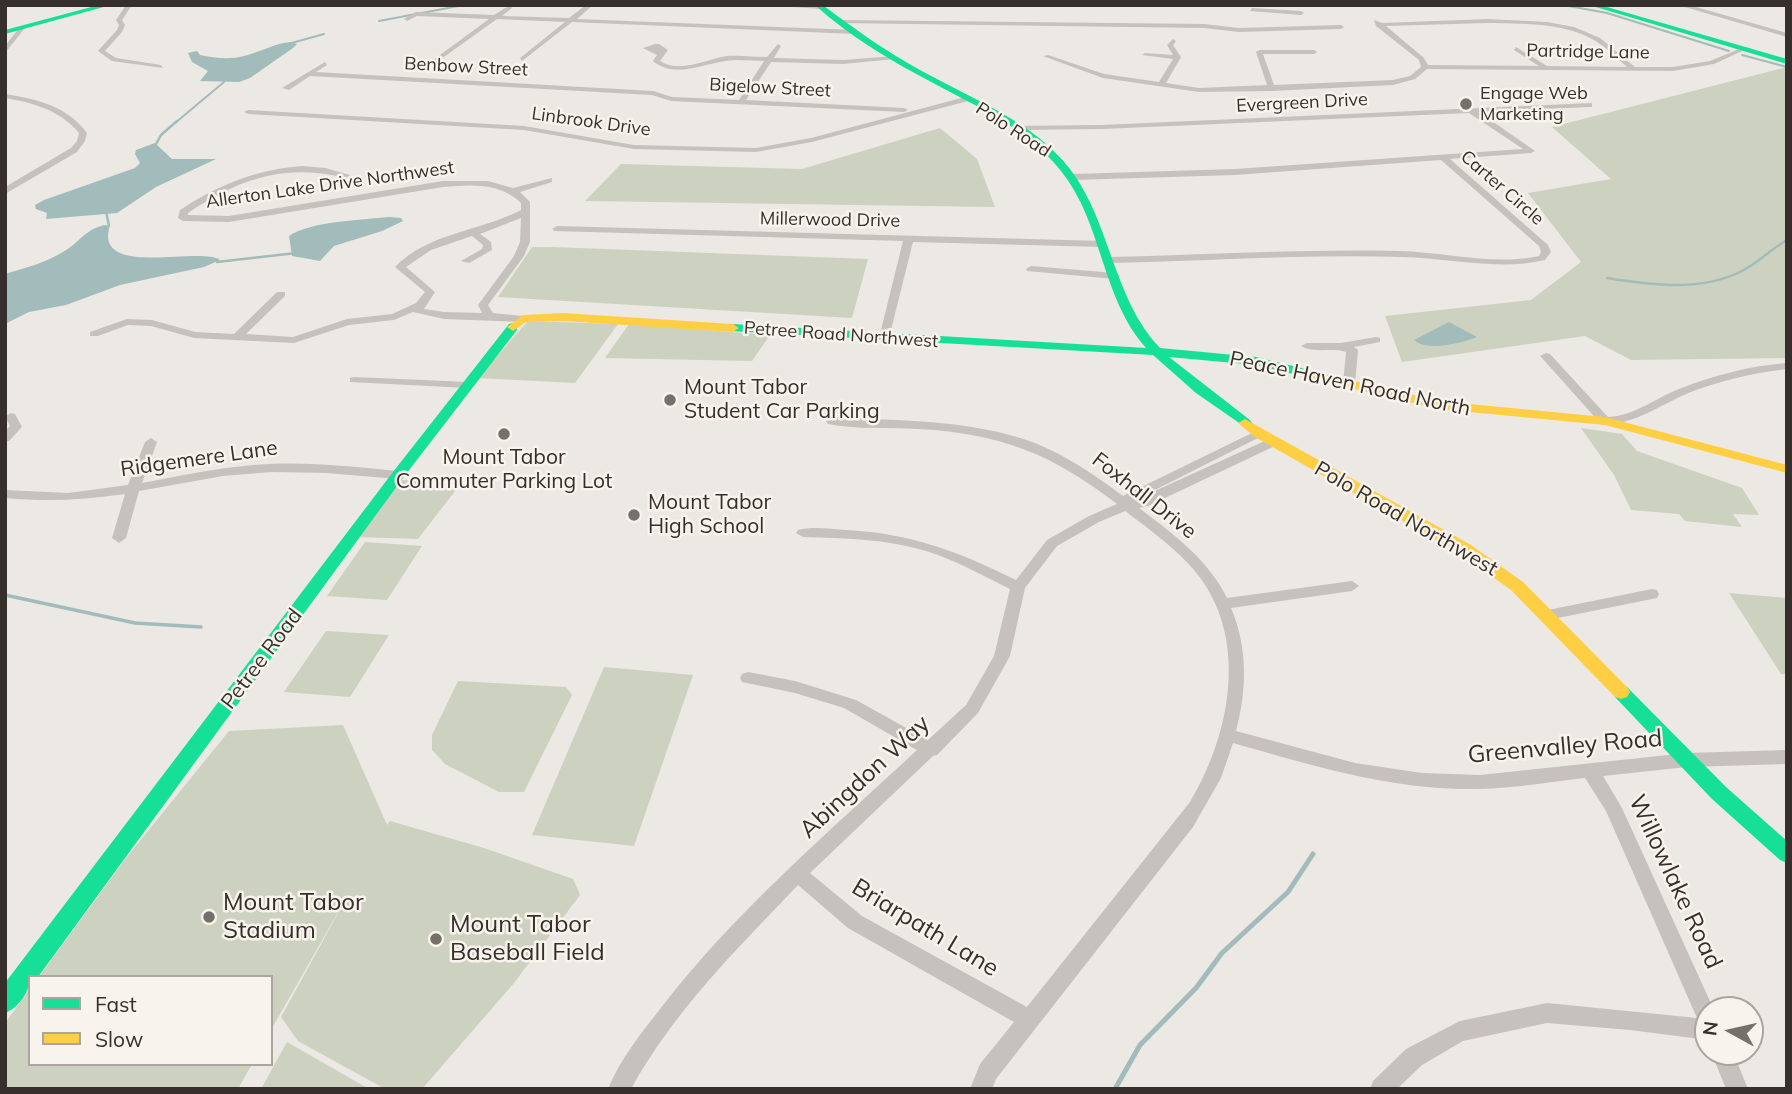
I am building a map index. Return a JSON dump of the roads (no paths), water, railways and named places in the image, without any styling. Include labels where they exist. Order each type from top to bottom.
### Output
[{"type":"main road","points":[[10,31],[108,5]]},
{"type":"main road","points":[[1592,5],[1787,60]]},
{"type":"main road","points":[[1603,5],[1745,49]]},
{"type":"main road","name":"Polo Road","points":[[819,6],[894,57],[1016,128],[1054,155],[1073,177],[1135,326],[1158,352]]},
{"type":"main road","name":"Petree Road Northwest","points":[[523,319],[562,317],[1158,352]]},
{"type":"main road","name":"Petree Road","points":[[5,1002],[398,475],[508,332],[523,319]]},
{"type":"main road","name":"Peace Haven Road North","points":[[1158,352],[1256,361],[1438,405],[1605,421],[1787,469]]},
{"type":"main road","name":"Polo Road Northwest","points":[[1158,352],[1188,379],[1267,438],[1465,549],[1499,572],[1548,615],[1719,793],[1787,854]]},
{"type":"main road","points":[[1188,379],[1186,364],[1208,356]]},
{"type":"street","points":[[129,5],[119,20],[120,31],[101,51],[114,60],[161,66]]},
{"type":"street","points":[[298,5],[341,5]]},
{"type":"street","points":[[523,60],[590,5]]},
{"type":"street","points":[[768,5],[819,6]]},
{"type":"street","points":[[913,5],[970,6]]},
{"type":"street","points":[[1307,27],[1299,17],[1309,5]]},
{"type":"street","points":[[1681,5],[1785,33]]},
{"type":"street","points":[[427,66],[510,7]]},
{"type":"street","points":[[1252,10],[1301,13]]},
{"type":"street","points":[[407,19],[416,14],[855,32]]},
{"type":"street","points":[[840,22],[1204,26],[1239,30],[1341,27]]},
{"type":"street","points":[[1046,55],[1103,76],[1210,91],[1396,83],[1414,78],[1425,67],[1418,55],[1377,23],[1472,22],[1554,25],[1594,37],[1634,69]]},
{"type":"street","points":[[5,51],[10,31]]},
{"type":"street","points":[[1173,41],[1170,45],[1178,57]]},
{"type":"street","points":[[741,102],[778,46]]},
{"type":"street","points":[[1516,49],[1545,67]]},
{"type":"street","name":"Partridge Lane","points":[[1425,67],[1673,69],[1707,64],[1745,49]]},
{"type":"street","points":[[1272,89],[1259,52],[1314,52]]},
{"type":"street","points":[[661,54],[656,60],[659,65],[677,68],[726,58],[843,62],[894,57]]},
{"type":"street","points":[[1145,55],[1178,57]]},
{"type":"street","points":[[1160,86],[1178,57]]},
{"type":"street","points":[[286,88],[325,64]]},
{"type":"street","name":"Benbow Street","points":[[308,74],[621,91]]},
{"type":"street","name":"Bigelow Street","points":[[621,91],[653,93],[671,99],[918,111]]},
{"type":"street","points":[[5,96],[54,108],[83,133],[81,142],[74,150],[5,191]]},
{"type":"street","name":"Linbrook Drive","points":[[248,112],[524,128],[634,147],[757,150],[812,140],[965,99]]},
{"type":"street","name":"Evergreen Drive","points":[[1016,128],[1102,127],[1588,106]]},
{"type":"street","points":[[1444,158],[1531,151],[1472,111]]},
{"type":"street","name":"Carter Circle","points":[[1073,177],[1235,172],[1444,158],[1543,245],[1546,253],[1542,258],[1514,262],[1416,255],[1335,254],[1109,260]]},
{"type":"street","name":"Allerton Lake Drive Northwest","points":[[346,175],[303,169],[251,177],[208,194],[183,212],[183,218],[229,219],[258,216],[443,184],[493,184],[516,190]]},
{"type":"street","points":[[489,316],[483,305],[519,256],[525,242],[526,202],[516,190],[549,180]]},
{"type":"street","points":[[523,319],[431,315],[418,311],[430,292],[424,284],[409,277],[400,267],[413,254],[490,229],[525,212]]},
{"type":"street","name":"Millerwood Drive","points":[[557,229],[1102,244]]},
{"type":"street","points":[[466,261],[487,250],[488,244],[475,234]]},
{"type":"street","points":[[884,338],[909,237]]},
{"type":"street","points":[[1031,269],[1115,276]]},
{"type":"street","points":[[236,338],[281,294]]},
{"type":"street","points":[[94,334],[127,323],[152,323],[194,335],[293,340],[347,322],[394,317],[420,305]]},
{"type":"street","points":[[1307,346],[1340,346],[1376,340]]},
{"type":"street","points":[[1340,346],[1352,350],[1349,384]]},
{"type":"street","points":[[1546,356],[1605,421],[1627,420],[1655,405],[1731,375],[1761,367],[1787,366]]},
{"type":"street","points":[[354,380],[468,385]]},
{"type":"street","points":[[5,438],[16,427],[11,417]]},
{"type":"street","name":"Foxhall Drive","points":[[832,421],[967,430],[1014,441],[1053,455],[1082,472],[1177,544],[1203,572],[1223,604],[1236,636],[1240,674],[1227,736],[1211,780],[1178,832],[988,1072],[981,1089]]},
{"type":"street","name":"Abingdon Way","points":[[619,1089],[639,1053],[701,972],[797,873],[972,709],[1002,656],[1018,587],[1052,544],[1094,519],[1127,505],[1143,503],[1267,438]]},
{"type":"street","points":[[119,538],[133,488],[151,442]]},
{"type":"street","name":"Ridgemere Lane","points":[[5,494],[87,496],[254,469],[301,467],[398,475]]},
{"type":"street","points":[[803,533],[847,533],[898,539],[949,554],[1018,587]]},
{"type":"street","points":[[1223,604],[1352,586]]},
{"type":"street","points":[[1548,615],[1652,594]]},
{"type":"street","points":[[747,678],[795,687],[850,704],[931,750]]},
{"type":"street","name":"Greenvalley Road","points":[[1227,736],[1355,770],[1423,780],[1480,782],[1687,760],[1787,757]]},
{"type":"street","name":"Willowlake Road","points":[[1589,769],[1613,808],[1697,996]]},
{"type":"street","name":"Briarpath Lane","points":[[797,873],[855,922],[1030,1020]]},
{"type":"street","points":[[1381,1089],[1415,1057],[1460,1031],[1547,1013],[1694,1028]]},
{"type":"street","points":[[1728,1066],[1737,1089]]},
{"type":"water","points":[[291,42],[297,44],[250,78],[239,82],[200,81],[208,71],[192,62],[188,53],[197,51],[205,56],[233,58]]},
{"type":"water","points":[[155,143],[172,159],[216,159],[156,187],[117,213],[46,219],[47,213],[36,209],[35,205],[44,200],[135,168],[140,163],[135,154],[136,150]]},
{"type":"water","points":[[401,218],[403,221],[382,231],[334,246],[320,261],[292,256],[289,236],[299,231],[337,222]]},
{"type":"water","points":[[109,226],[108,237],[113,248],[124,254],[158,258],[195,256],[220,260],[204,267],[120,285],[66,305],[29,312],[5,324],[5,274],[56,256],[91,230]]},
{"type":"water","points":[[1449,322],[1477,337],[1436,346],[1420,344],[1414,340]]},
{"type":"waterway","points":[[379,21],[464,5]]},
{"type":"waterway","points":[[1563,5],[1607,13],[1729,51]]},
{"type":"waterway","points":[[288,44],[324,34]]},
{"type":"waterway","points":[[1742,55],[1787,67]]},
{"type":"waterway","points":[[175,123],[224,82]]},
{"type":"waterway","points":[[154,148],[161,135],[177,121]]},
{"type":"waterway","points":[[105,228],[109,226],[106,211]]},
{"type":"waterway","points":[[1607,278],[1676,285],[1710,282],[1742,271],[1787,240]]},
{"type":"waterway","points":[[217,262],[296,253]]},
{"type":"waterway","points":[[5,595],[135,623],[201,627]]},
{"type":"waterway","points":[[1115,1089],[1140,1045],[1196,988],[1222,953],[1288,892],[1313,854]]},
{"type":"place","name":"Engage Web Marketing","points":[[1466,104]]},
{"type":"place","name":"Mount Tabor Student Car Parking","points":[[670,400]]},
{"type":"place","name":"Mount Tabor Commuter Parking Lot","points":[[504,434]]},
{"type":"place","name":"Mount Tabor High School","points":[[634,515]]},
{"type":"place","name":"Mount Tabor Stadium","points":[[209,917]]},
{"type":"place","name":"Mount Tabor Baseball Field","points":[[436,939]]}]
